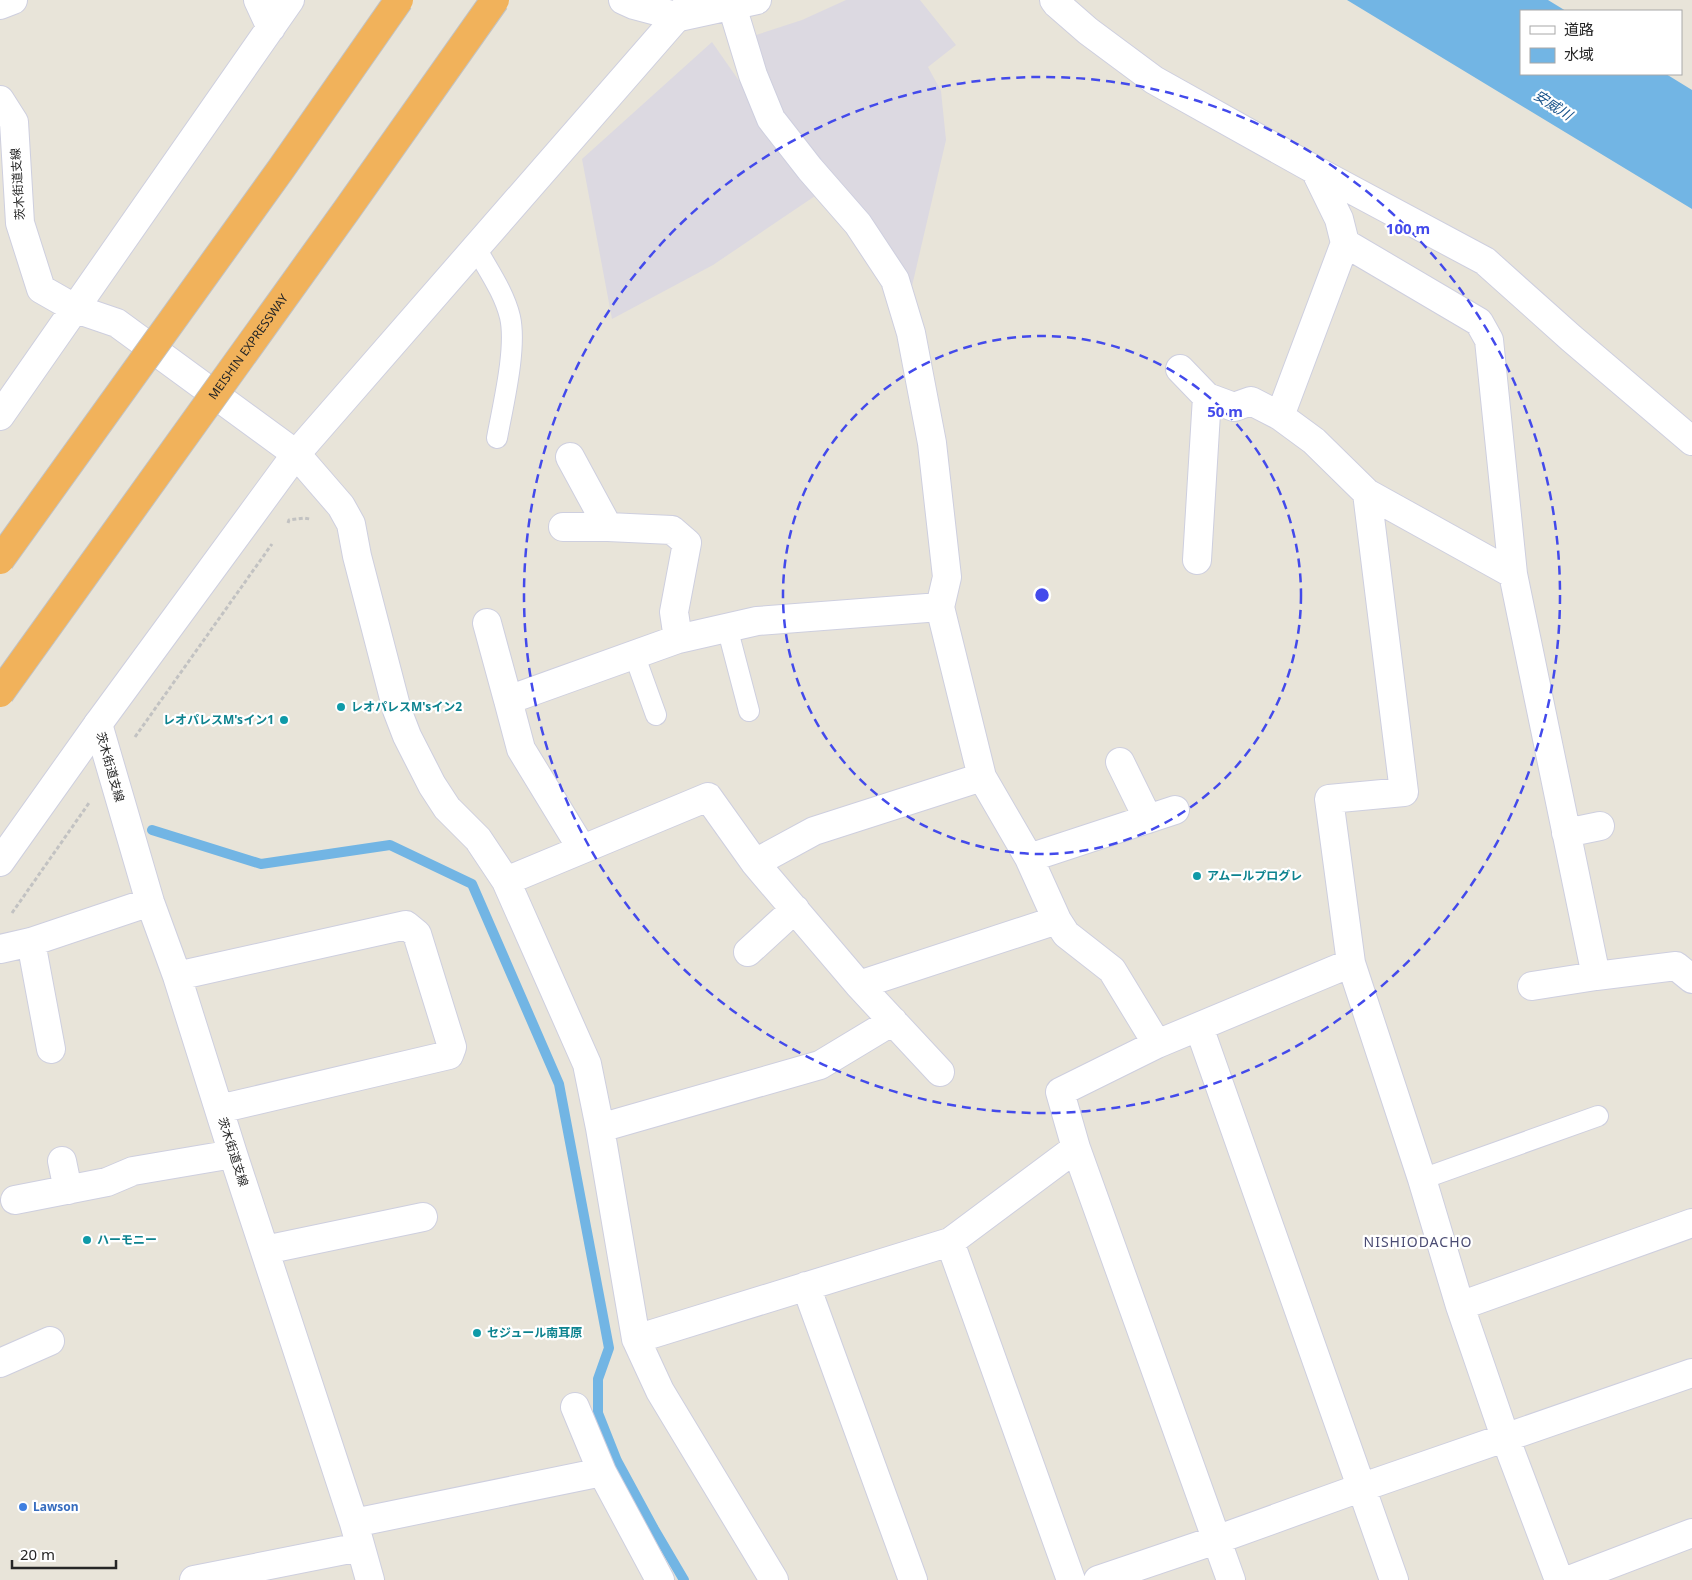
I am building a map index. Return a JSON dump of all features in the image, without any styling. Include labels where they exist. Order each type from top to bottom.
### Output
[{"type":"highway","points":[[0,560],[281,169],[399,0]]},
{"type":"highway","name":"MEISHIN EXPRESSWAY","points":[[0,693],[495,0]]},
{"type":"street","points":[[0,5],[13,0]]},
{"type":"street","points":[[258,0],[271,28]]},
{"type":"street","points":[[0,416],[290,0]]},
{"type":"street","points":[[623,0],[634,5],[686,8],[744,3],[753,75],[771,119],[810,169],[858,224],[895,280],[911,333],[932,442],[947,577],[940,607],[982,777],[1029,858],[1057,920],[1066,934],[1112,970],[1157,1044]]},
{"type":"street","points":[[1054,0],[1088,31],[1154,80],[1314,170],[1485,261],[1571,338],[1692,441]]},
{"type":"street","points":[[0,862],[98,724],[296,454],[686,8]]},
{"type":"street","name":"茨木街道支線","points":[[0,100],[14,122],[20,223],[41,289],[76,309],[117,323],[296,454],[341,506],[351,524],[357,556],[397,710],[418,761],[447,808],[478,839],[506,881],[587,1064],[600,1128],[636,1339],[660,1391],[774,1580]]},
{"type":"street","points":[[1280,416],[1345,243],[1339,219],[1314,170]]},
{"type":"street","points":[[1345,243],[1479,322],[1489,340],[1513,574],[1596,976]]},
{"type":"street","points":[[1180,370],[1207,397],[1234,407],[1251,401],[1280,416],[1314,441],[1367,493],[1513,574]]},
{"type":"street","points":[[1197,560],[1207,397]]},
{"type":"street","points":[[570,457],[608,527]]},
{"type":"street","points":[[1367,493],[1404,792],[1329,799],[1351,962],[1422,1179],[1460,1306],[1505,1437],[1559,1580]]},
{"type":"street","points":[[563,527],[672,530],[687,543],[674,612],[678,639]]},
{"type":"street","points":[[508,700],[678,639],[727,627],[757,621],[940,607]]},
{"type":"street","points":[[486,623],[521,749],[582,849]]},
{"type":"street","name":"茨木街道支線","points":[[98,724],[150,902],[177,976],[233,1154],[266,1250],[370,1580]]},
{"type":"street","points":[[1120,762],[1148,819]]},
{"type":"street","points":[[755,863],[814,831],[982,777]]},
{"type":"street","points":[[506,881],[708,797],[755,863],[859,985],[940,1072]]},
{"type":"street","points":[[1029,858],[1175,810]]},
{"type":"street","points":[[1566,833],[1600,826]]},
{"type":"street","points":[[0,949],[31,942],[150,902]]},
{"type":"street","points":[[748,952],[795,909]]},
{"type":"street","points":[[859,985],[1057,920]]},
{"type":"street","points":[[177,976],[406,925],[417,934],[452,1047],[450,1055],[219,1109]]},
{"type":"street","points":[[31,942],[51,1049]]},
{"type":"street","points":[[1231,1580],[1076,1148],[1060,1092],[1157,1044],[1351,962]]},
{"type":"street","points":[[1532,986],[1676,966],[1692,979]]},
{"type":"street","points":[[600,1128],[820,1065],[892,1021]]},
{"type":"street","points":[[1199,1027],[1394,1580]]},
{"type":"street","points":[[636,1339],[950,1242],[1076,1148]]},
{"type":"street","points":[[15,1200],[107,1182],[133,1170],[233,1154]]},
{"type":"street","points":[[62,1161],[68,1190]]},
{"type":"street","points":[[266,1250],[423,1217]]},
{"type":"street","points":[[1460,1306],[1692,1223]]},
{"type":"street","points":[[950,1242],[1071,1580]]},
{"type":"street","points":[[806,1286],[913,1580]]},
{"type":"street","points":[[0,1363],[50,1342]]},
{"type":"street","points":[[1098,1580],[1692,1372]]},
{"type":"street","points":[[575,1407],[602,1472],[660,1580]]},
{"type":"street","points":[[194,1580],[357,1535],[602,1472]]},
{"type":"street","points":[[1569,1580],[1691,1538]]},
{"type":"lane","points":[[476,248],[503,296],[510,318],[512,348],[497,438]]},
{"type":"lane","points":[[727,627],[749,711]]},
{"type":"lane","points":[[634,654],[656,715]]},
{"type":"lane","points":[[1422,1179],[1598,1116]]},
{"type":"path","points":[[284,528],[290,520],[304,518],[312,520]]},
{"type":"path","points":[[11,914],[278,537]]},
{"type":"shaded area","points":[[846,0],[920,0],[956,45],[928,67],[941,91],[946,140],[912,286],[795,139],[753,36],[802,20]]},
{"type":"shaded area","points":[[712,42],[818,194],[713,265],[612,319],[582,159]]},
{"type":"water","name":"安威川","points":[[1347,0],[1548,0],[1564,10],[1520,10],[1520,75],[1668,75],[1692,90],[1692,209]]},
{"type":"waterway","points":[[152,830],[261,864],[390,845],[472,884],[559,1084],[609,1348],[598,1379],[598,1413],[617,1461],[684,1580]]},
{"type":"place","name":"レオパレスM'sイン2","points":[[341,707]]},
{"type":"place","name":"レオパレスM'sイン1","points":[[284,720]]},
{"type":"place","name":"アムールプログレ","points":[[1197,876]]},
{"type":"place","name":"ハーモニー","points":[[87,1240]]},
{"type":"place","name":"セジュール南耳原","points":[[477,1333]]},
{"type":"place","name":"Lawson","points":[[23,1507]]},
{"type":"district","name":"NISHIODACHO","points":[[1418,1242]]}]
